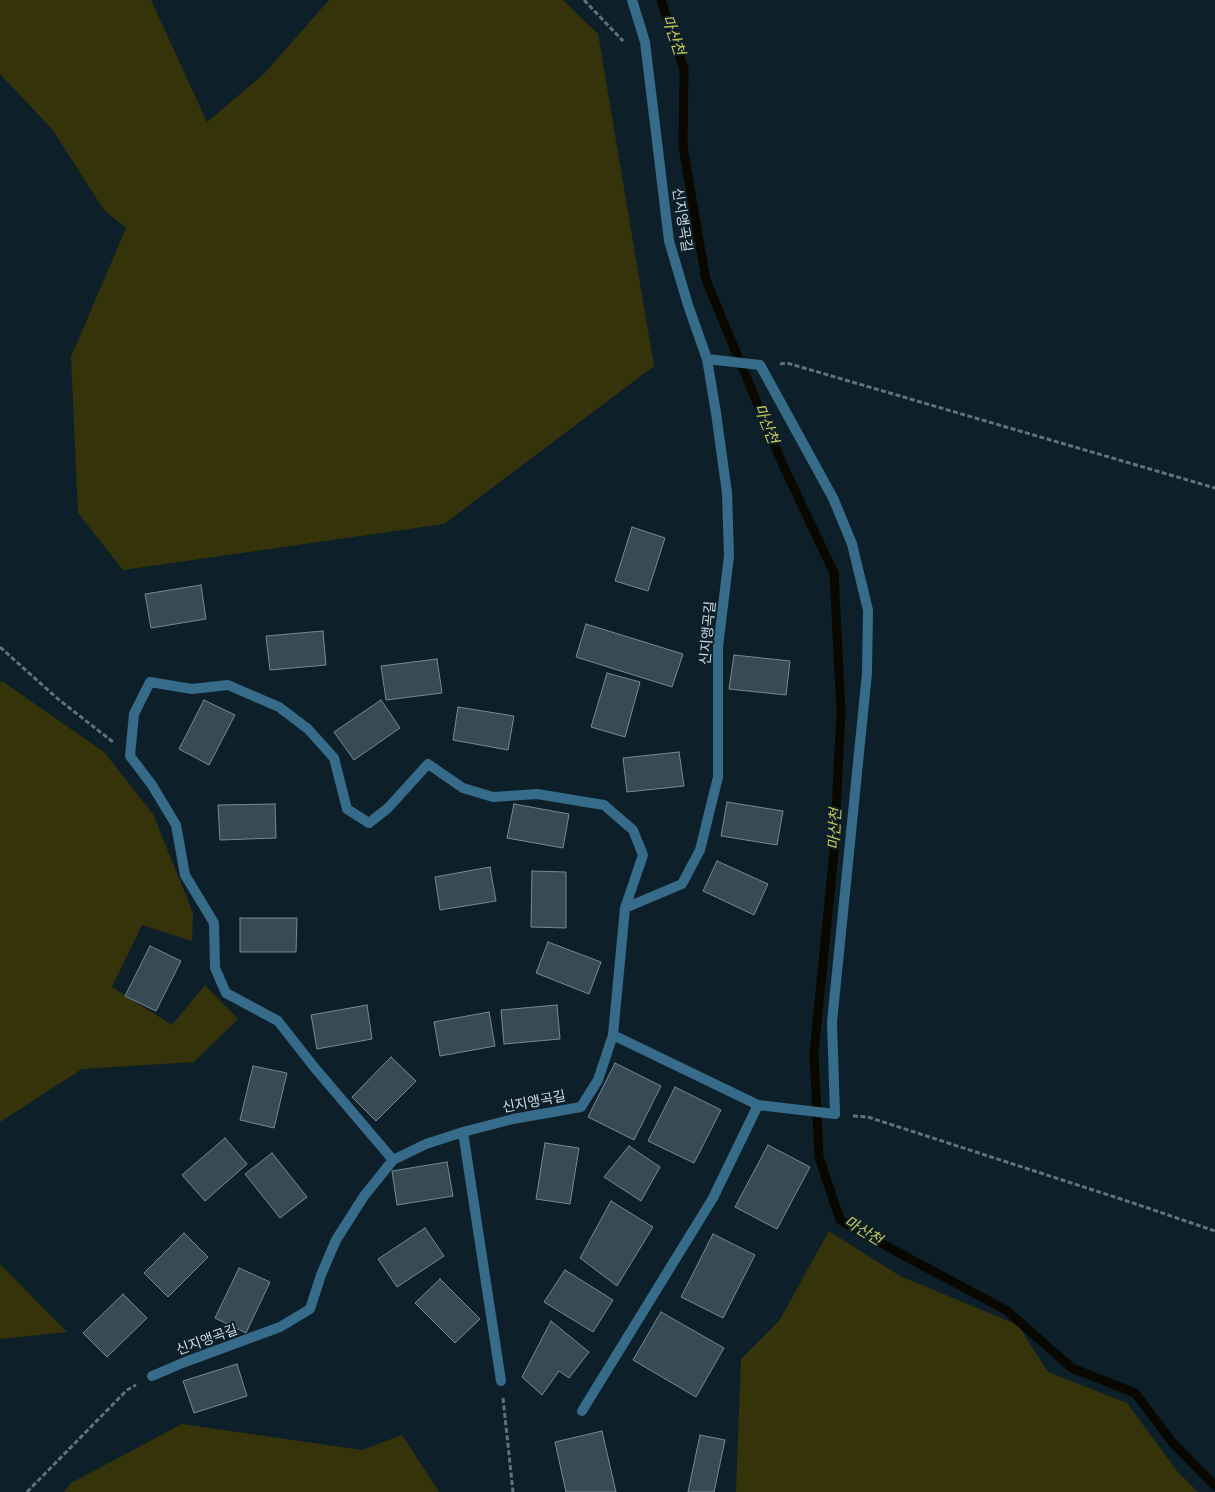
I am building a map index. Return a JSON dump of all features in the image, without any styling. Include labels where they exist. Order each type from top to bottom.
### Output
[{"type":"street","name":"신지앵곡길","points":[[152,1376],[280,1327],[310,1308],[321,1275],[336,1240],[364,1196],[393,1160],[426,1144],[463,1132],[513,1119],[581,1107],[598,1080],[613,1035],[625,908],[682,884],[700,850],[718,777],[718,646],[729,556],[727,494],[707,359],[669,241],[645,42],[632,0]]},
{"type":"street","points":[[613,1035],[758,1106],[835,1114],[832,1022],[867,673],[868,610],[852,544],[833,498],[760,365],[707,359]]},
{"type":"street","points":[[393,1160],[314,1067],[278,1021],[226,994],[215,968],[214,923],[185,875],[176,825],[152,785],[130,756],[134,714],[150,682],[192,689],[228,685],[279,707],[308,729],[334,758],[347,809],[369,823],[388,808],[428,764],[463,788],[493,796],[537,794],[604,804],[633,830],[642,855],[625,908]]},
{"type":"street","points":[[582,1411],[713,1198],[758,1106]]},
{"type":"street","points":[[463,1132],[502,1381]]},
{"type":"path","points":[[584,0],[648,67]]},
{"type":"path","points":[[760,365],[786,363],[1215,488]]},
{"type":"path","points":[[0,647],[58,698],[131,757]]},
{"type":"path","points":[[835,1114],[868,1117],[1215,1231]]},
{"type":"path","points":[[27,1492],[127,1390],[152,1376]]},
{"type":"path","points":[[502,1381],[505,1429],[513,1492]]},
{"type":"shaded area","points":[[0,0],[151,0],[207,122],[264,74],[329,0],[563,0],[598,34],[654,366],[444,524],[123,570],[78,513],[71,357],[126,228],[104,210],[52,129],[0,74]]},
{"type":"shaded area","points":[[2,681],[104,752],[153,814],[193,913],[192,941],[142,925],[112,987],[172,1025],[205,985],[238,1019],[194,1062],[82,1069],[0,1122],[0,683]]},
{"type":"shaded area","points":[[829,1231],[900,1276],[1018,1325],[1048,1372],[1127,1403],[1177,1471],[1198,1492],[736,1492],[741,1359],[779,1321]]},
{"type":"shaded area","points":[[0,1264],[67,1332],[0,1339]]},
{"type":"shaded area","points":[[182,1424],[362,1450],[402,1435],[439,1492],[64,1492],[71,1483]]},
{"type":"building","points":[[632,527],[665,538],[648,591],[615,581]]},
{"type":"building","points":[[201,585],[206,619],[151,628],[145,594]]},
{"type":"building","points":[[586,624],[683,654],[672,687],[576,657]]},
{"type":"building","points":[[323,631],[326,665],[270,670],[266,636]]},
{"type":"building","points":[[734,655],[790,661],[786,695],[729,689]]},
{"type":"building","points":[[437,659],[442,693],[386,700],[381,666]]},
{"type":"building","points":[[607,673],[640,682],[625,737],[591,727]]},
{"type":"building","points":[[204,700],[235,715],[209,765],[179,749]]},
{"type":"building","points":[[381,700],[400,728],[354,760],[334,732]]},
{"type":"building","points":[[458,707],[514,716],[508,750],[453,740]]},
{"type":"building","points":[[679,752],[684,786],[627,792],[623,758]]},
{"type":"building","points":[[727,802],[783,811],[777,845],[721,836]]},
{"type":"building","points":[[275,804],[276,838],[220,840],[218,805]]},
{"type":"building","points":[[514,804],[569,814],[563,848],[507,838]]},
{"type":"building","points":[[717,861],[768,884],[754,915],[703,891]]},
{"type":"building","points":[[490,867],[496,901],[440,910],[435,877]]},
{"type":"building","points":[[532,871],[566,872],[566,928],[531,927]]},
{"type":"building","points":[[240,918],[297,918],[296,952],[240,952]]},
{"type":"building","points":[[548,942],[601,962],[589,994],[536,973]]},
{"type":"building","points":[[150,946],[181,961],[156,1011],[125,996]]},
{"type":"building","points":[[367,1005],[372,1039],[317,1049],[311,1015]]},
{"type":"building","points":[[557,1005],[560,1039],[504,1044],[501,1010]]},
{"type":"building","points":[[489,1012],[495,1046],[440,1056],[434,1022]]},
{"type":"building","points":[[391,1057],[416,1081],[376,1121],[352,1097]]},
{"type":"building","points":[[615,1063],[661,1086],[634,1140],[588,1117]]},
{"type":"building","points":[[253,1066],[287,1073],[274,1128],[240,1120]]},
{"type":"building","points":[[675,1087],[721,1110],[694,1163],[648,1141]]},
{"type":"building","points":[[225,1138],[247,1164],[205,1201],[182,1175]]},
{"type":"building","points":[[545,1143],[579,1148],[570,1204],[536,1199]]},
{"type":"building","points":[[768,1145],[810,1167],[777,1229],[735,1207]]},
{"type":"building","points":[[629,1146],[660,1167],[641,1201],[604,1177]]},
{"type":"building","points":[[272,1153],[307,1197],[280,1218],[245,1174]]},
{"type":"building","points":[[447,1162],[453,1196],[397,1205],[392,1171]]},
{"type":"building","points":[[611,1201],[653,1227],[617,1286],[580,1258]]},
{"type":"building","points":[[425,1228],[444,1256],[397,1287],[378,1259]]},
{"type":"building","points":[[184,1233],[208,1257],[168,1297],[144,1273]]},
{"type":"building","points":[[713,1234],[755,1255],[723,1318],[681,1297]]},
{"type":"building","points":[[239,1268],[270,1282],[246,1333],[215,1318]]},
{"type":"building","points":[[565,1270],[613,1300],[593,1332],[544,1302]]},
{"type":"building","points":[[440,1279],[480,1319],[455,1343],[415,1303]]},
{"type":"building","points":[[123,1294],[147,1318],[107,1357],[83,1333]]},
{"type":"building","points":[[661,1312],[724,1348],[696,1397],[633,1360]]},
{"type":"building","points":[[551,1321],[589,1352],[569,1378],[559,1371],[542,1395],[522,1377]]},
{"type":"building","points":[[237,1364],[247,1396],[194,1413],[183,1381]]},
{"type":"building","points":[[602,1431],[616,1492],[566,1492],[555,1442]]},
{"type":"building","points":[[700,1435],[725,1440],[714,1492],[688,1492]]},
{"type":"waterway","name":"마산천","points":[[661,0],[684,69],[683,147],[706,280],[782,463],[834,573],[841,712],[834,852],[814,1053],[819,1157],[840,1220],[1006,1310],[1072,1368],[1135,1393],[1172,1442],[1215,1486]]}]
